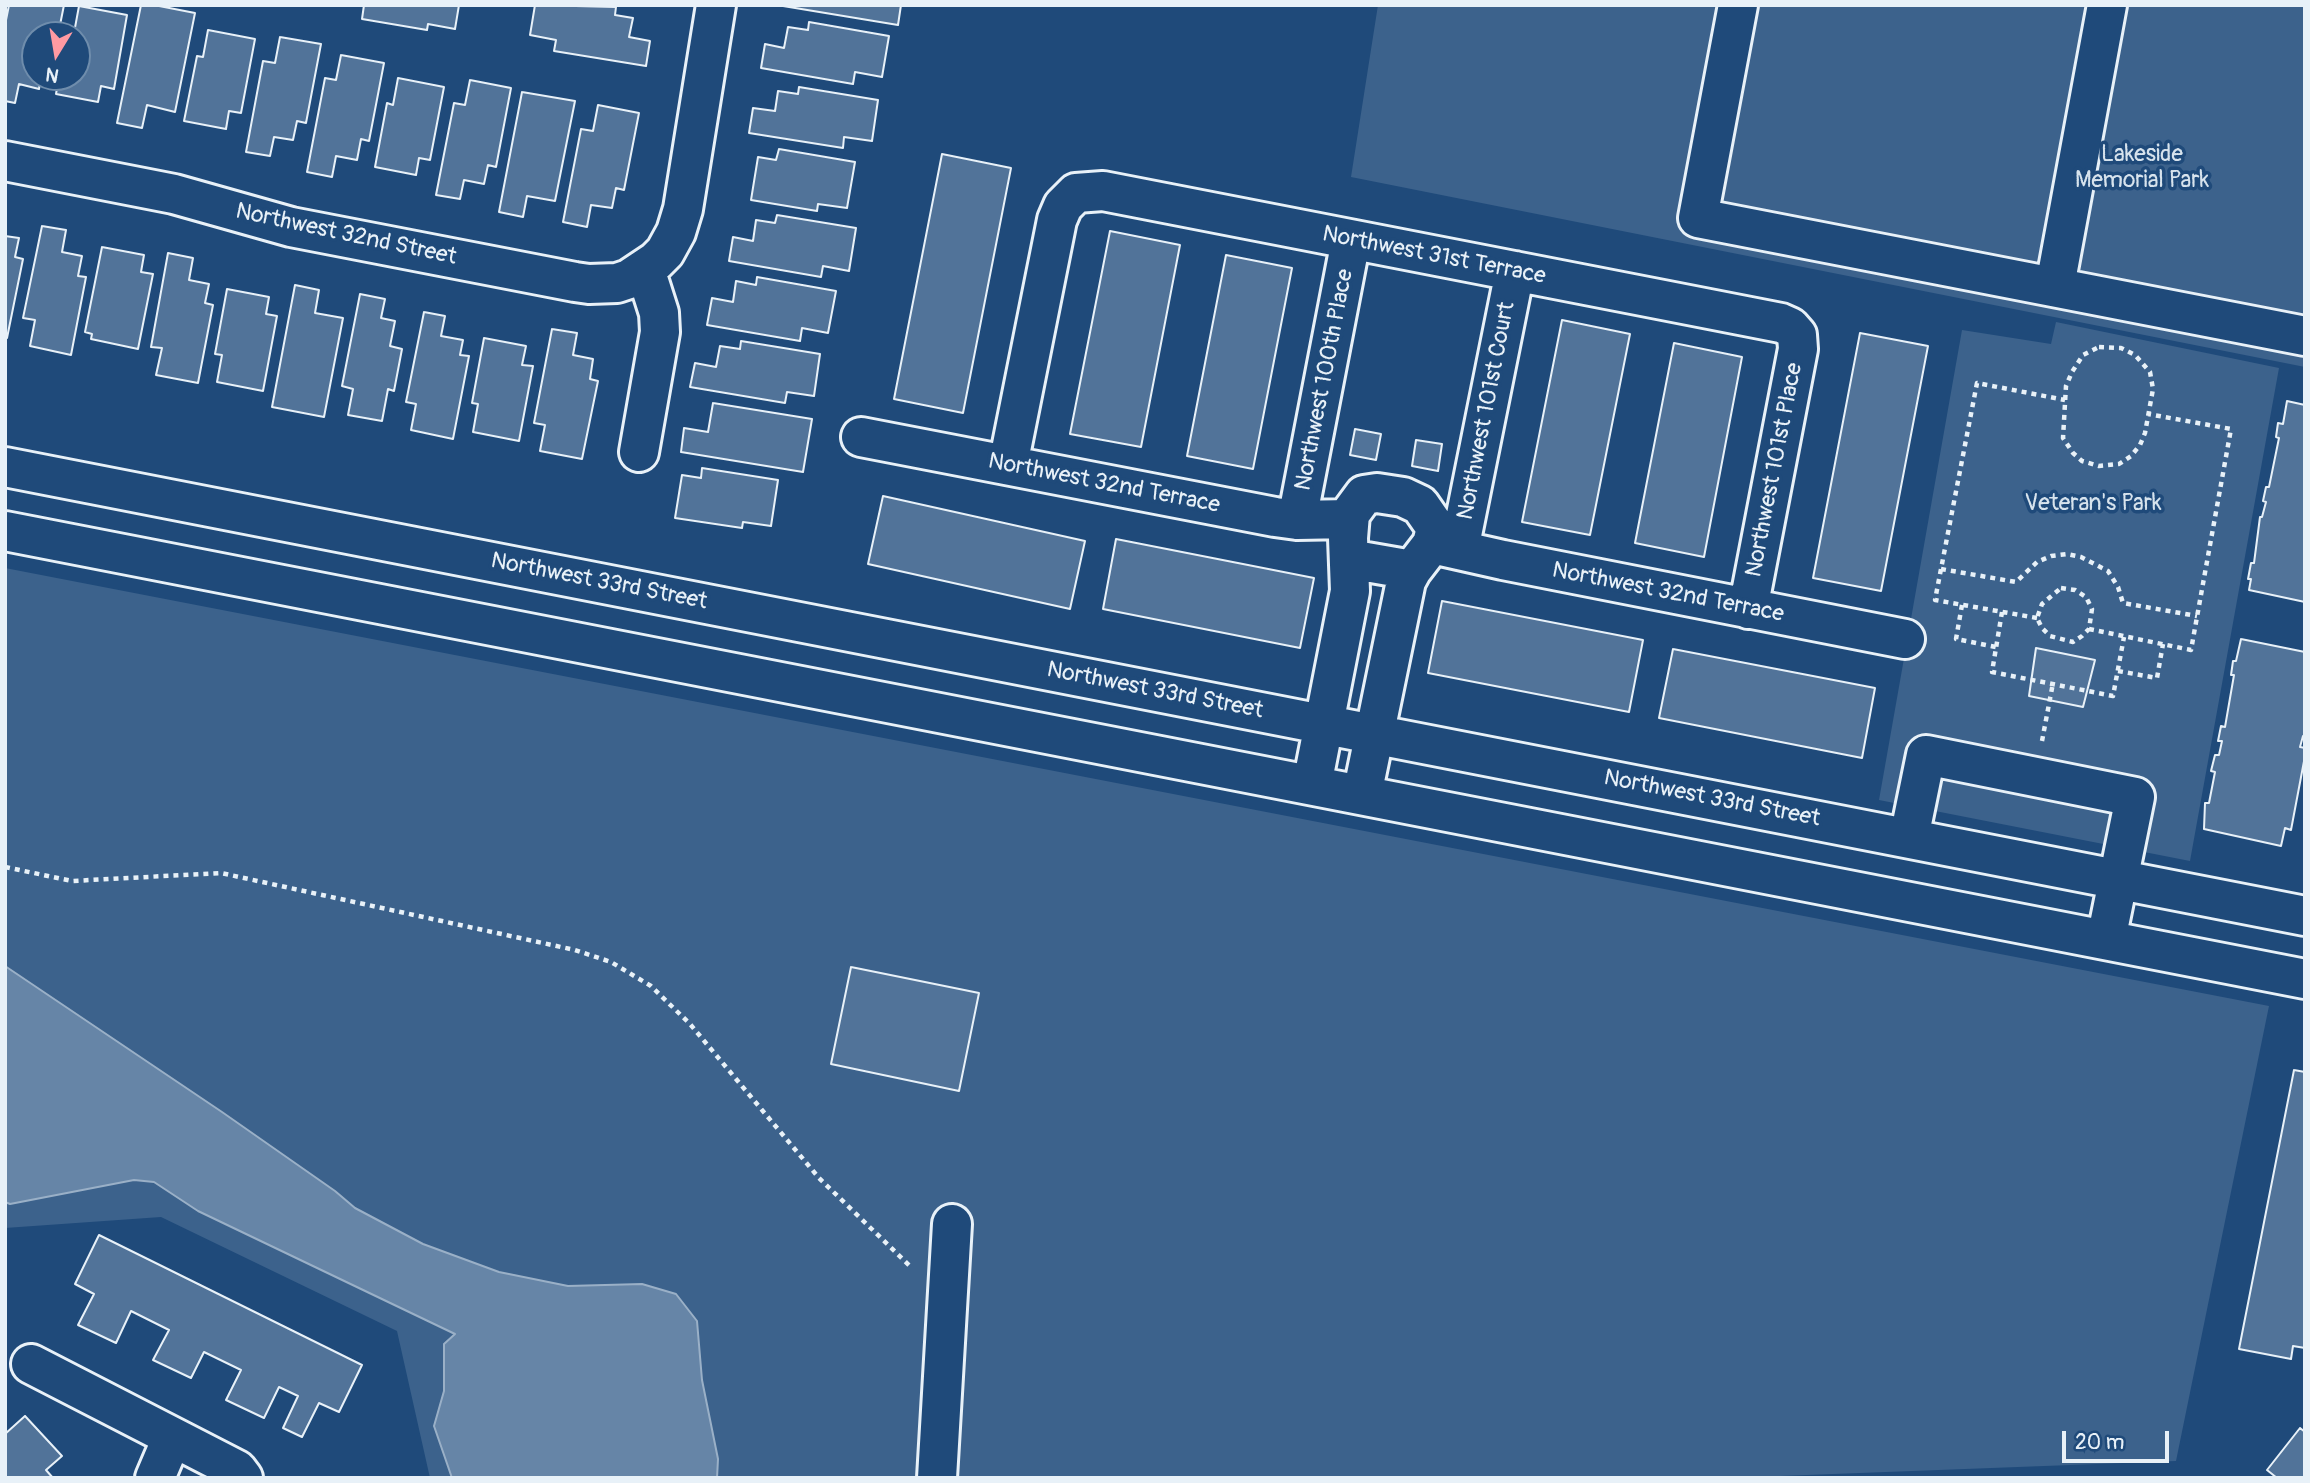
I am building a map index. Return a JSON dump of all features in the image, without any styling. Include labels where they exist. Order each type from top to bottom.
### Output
[{"type":"street","points":[[639,452],[660,332],[659,313],[645,269],[665,253],[680,222],[716,5]]},
{"type":"street","points":[[1738,5],[1698,218],[2305,336]]},
{"type":"street","points":[[2055,286],[2107,5]]},
{"type":"street","name":"Northwest 32nd Street","points":[[5,160],[174,194],[291,227],[575,282],[617,283],[645,269]]},
{"type":"street","name":"Northwest 31st Terrace","points":[[1008,465],[1057,220],[1060,210],[1071,196],[1080,192],[1103,191],[1515,271],[1781,323],[1795,331]]},
{"type":"street","name":"Northwest 100th Place","points":[[1297,520],[1351,240]]},
{"type":"street","name":"Northwest 101st Court","points":[[1362,795],[1402,596],[1434,554],[1515,271]]},
{"type":"street","name":"Northwest 101st Place","points":[[1748,609],[1798,349],[1795,331]]},
{"type":"street","name":"Northwest 32nd Terrace","points":[[861,437],[1297,520],[1349,519]]},
{"type":"street","name":"Northwest 33rd Street","points":[[5,467],[2305,916]]},
{"type":"street","points":[[1312,785],[1350,591],[1349,519],[1356,503],[1364,495],[1377,493],[1403,497],[1420,505],[1432,518],[1436,528],[1434,554]]},
{"type":"street","points":[[5,531],[2305,979]]},
{"type":"street","name":"Northwest 32nd Terrace","points":[[1349,559],[1434,554],[1905,639]]},
{"type":"street","points":[[1909,838],[1926,755],[2135,797],[2106,940]]},
{"type":"street","points":[[937,1478],[952,1224]]},
{"type":"street","points":[[31,1364],[237,1470],[243,1478]]},
{"type":"street","points":[[155,1478],[172,1438]]},
{"type":"path","points":[[2099,346],[2121,348],[2135,355],[2150,372],[2153,389],[2140,445],[2131,456],[2119,464],[2099,466],[2082,461],[2073,453],[2063,438],[2065,400],[2066,386],[2082,355],[2099,346]]},
{"type":"path","points":[[2037,618],[1935,600],[1977,383],[2065,400]]},
{"type":"path","points":[[2089,629],[2191,650],[2231,429],[2148,414]]},
{"type":"path","points":[[1941,568],[2016,582],[2037,562],[2051,556],[2067,554],[2090,560],[2108,571],[2118,587],[2123,603],[2197,616]]},
{"type":"path","points":[[2061,588],[2075,590],[2086,597],[2092,609],[2089,629],[2073,642],[2050,636],[2037,618],[2042,604],[2061,588]]},
{"type":"path","points":[[1962,605],[1956,639],[1996,647]]},
{"type":"path","points":[[2002,612],[1992,672],[2113,696],[2124,637]]},
{"type":"path","points":[[2118,671],[2157,678],[2163,644]]},
{"type":"path","points":[[2035,779],[2053,683]]},
{"type":"path","points":[[5,867],[72,881],[221,873],[575,950],[611,962],[651,986],[690,1024],[819,1178],[904,1259],[916,1277]]},
{"type":"green space","name":"Lakeside Memorial Park","points":[[1378,5],[2305,5],[2305,367],[1351,177]]},
{"type":"green space","name":"Veteran's Park","points":[[2056,322],[2279,368],[2190,861],[1879,800],[1962,330],[2051,344]]},
{"type":"green space","points":[[5,568],[2269,1006],[2176,1461],[1728,1478],[430,1478],[397,1331],[161,1217],[5,1228]]},
{"type":"shaded area","points":[[5,966],[222,1112],[355,1208],[423,1244],[499,1272],[568,1286],[642,1284],[676,1294],[697,1321],[702,1380],[718,1459],[717,1478],[452,1478],[434,1426],[444,1391],[444,1344],[455,1334],[198,1211],[154,1182],[134,1180],[10,1204],[5,1202]]},
{"type":"building","points":[[9,5],[64,5],[61,21],[21,21],[21,84],[15,103],[5,101],[5,25]]},
{"type":"building","points":[[141,5],[195,13],[175,112],[147,105],[142,128],[117,123]]},
{"type":"building","points":[[364,5],[459,5],[455,29],[428,24],[427,30],[362,19]]},
{"type":"building","points":[[535,5],[616,7],[615,15],[633,18],[629,37],[650,41],[646,66],[554,51],[556,40],[530,35]]},
{"type":"building","points":[[777,5],[901,5],[898,25]]},
{"type":"building","points":[[79,6],[127,15],[114,89],[101,86],[98,102],[56,94],[57,91],[91,91],[91,21],[76,21]]},
{"type":"building","points":[[809,22],[889,36],[882,77],[855,72],[853,84],[761,68],[765,44],[784,48],[788,27],[808,30]]},
{"type":"building","points":[[208,30],[255,39],[241,113],[229,111],[226,129],[184,121],[197,56],[203,57]]},
{"type":"building","points":[[280,37],[321,44],[306,123],[297,121],[293,140],[274,137],[270,156],[246,152],[263,61],[275,63]]},
{"type":"building","points":[[341,55],[384,63],[369,141],[361,139],[357,160],[336,156],[332,177],[307,172],[325,78],[336,80]]},
{"type":"building","points":[[398,78],[444,87],[430,160],[419,158],[416,175],[375,167],[387,103],[393,105]]},
{"type":"building","points":[[470,80],[511,88],[496,167],[488,165],[484,184],[464,180],[460,199],[436,195],[454,103],[465,105]]},
{"type":"building","points":[[799,87],[878,100],[872,141],[844,137],[843,148],[749,133],[753,108],[775,111],[778,91],[798,94]]},
{"type":"building","points":[[522,92],[575,101],[555,201],[527,196],[523,217],[499,212]]},
{"type":"building","points":[[598,105],[639,113],[624,190],[616,188],[612,208],[591,205],[587,227],[563,222],[581,129],[593,131]]},
{"type":"building","points":[[779,149],[855,162],[847,208],[818,204],[817,211],[751,200],[758,157],[776,160]]},
{"type":"building","points":[[942,154],[1011,168],[963,413],[894,399]]},
{"type":"building","points":[[777,215],[856,228],[849,271],[823,266],[821,277],[729,261],[733,237],[753,241],[756,220],[775,223]]},
{"type":"building","points":[[42,226],[66,230],[62,252],[82,256],[78,276],[86,277],[71,355],[30,346],[35,320],[23,318]]},
{"type":"building","points":[[1110,231],[1180,245],[1141,447],[1070,434]]},
{"type":"building","points":[[5,236],[19,238],[15,257],[23,259],[7,338],[5,337]]},
{"type":"building","points":[[102,247],[144,255],[141,272],[153,274],[138,349],[91,339],[92,334],[85,332]]},
{"type":"building","points":[[168,253],[193,258],[189,280],[209,284],[205,303],[213,305],[198,383],[156,375],[162,348],[151,347]]},
{"type":"building","points":[[1226,255],[1292,268],[1253,469],[1187,456]]},
{"type":"building","points":[[757,277],[836,291],[828,333],[802,328],[800,341],[707,325],[712,298],[733,302],[736,281],[756,285]]},
{"type":"building","points":[[295,285],[319,290],[315,313],[343,318],[324,417],[272,407]]},
{"type":"building","points":[[227,289],[269,297],[266,314],[277,316],[263,391],[217,382],[222,355],[215,354]]},
{"type":"building","points":[[360,294],[385,299],[381,318],[395,321],[390,346],[402,349],[394,391],[388,389],[382,421],[348,415],[353,389],[342,386]]},
{"type":"building","points":[[424,312],[445,316],[441,336],[463,340],[460,355],[469,356],[453,439],[411,430],[416,404],[406,402]]},
{"type":"building","points":[[1562,320],[1630,334],[1590,535],[1522,522]]},
{"type":"building","points":[[552,329],[577,333],[573,355],[593,359],[590,379],[598,381],[582,459],[540,451],[545,425],[534,423]]},
{"type":"building","points":[[1860,333],[1928,346],[1881,591],[1813,578]]},
{"type":"building","points":[[484,338],[526,346],[522,365],[533,366],[519,441],[473,432],[478,404],[472,403]]},
{"type":"building","points":[[741,341],[820,354],[814,396],[787,392],[785,403],[690,387],[695,363],[716,367],[720,346],[740,349]]},
{"type":"building","points":[[1674,343],[1742,357],[1704,557],[1635,543]]},
{"type":"building","points":[[2287,401],[2305,405],[2305,602],[2249,590],[2251,579],[2248,579],[2251,563],[2254,563],[2260,517],[2266,502],[2263,501],[2266,487],[2269,487],[2279,438],[2276,437],[2278,423],[2283,424]]},
{"type":"building","points":[[713,403],[812,419],[803,472],[681,452],[684,428],[708,432]]},
{"type":"building","points":[[1355,429],[1381,434],[1376,460],[1350,455]]},
{"type":"building","points":[[1416,440],[1442,444],[1438,471],[1412,466]]},
{"type":"building","points":[[702,468],[778,480],[771,526],[743,522],[742,528],[675,518],[682,475],[701,478]]},
{"type":"building","points":[[883,496],[1085,541],[1070,609],[868,564]]},
{"type":"building","points":[[1116,539],[1314,578],[1300,648],[1103,609]]},
{"type":"building","points":[[1442,601],[1643,640],[1629,712],[1428,673]]},
{"type":"building","points":[[2241,639],[2305,652],[2305,736],[2300,747],[2305,748],[2305,756],[2291,830],[2285,828],[2281,846],[2204,829],[2205,803],[2209,803],[2215,772],[2211,771],[2215,755],[2219,755],[2222,741],[2218,741],[2221,726],[2225,727],[2234,675],[2231,675],[2233,661],[2236,661]]},
{"type":"building","points":[[2036,648],[2095,660],[2083,707],[2029,696]]},
{"type":"building","points":[[1673,649],[1875,688],[1862,758],[1659,718]]},
{"type":"building","points":[[851,967],[979,993],[959,1091],[831,1064]]},
{"type":"building","points":[[2294,1070],[2305,1072],[2305,1348],[2293,1346],[2291,1359],[2239,1349]]},
{"type":"building","points":[[99,1235],[362,1365],[339,1412],[319,1403],[302,1437],[283,1428],[298,1396],[279,1387],[264,1418],[226,1400],[241,1370],[204,1352],[191,1378],[153,1360],[169,1330],[131,1311],[116,1343],[78,1325],[94,1294],[75,1284]]},
{"type":"building","points":[[25,1416],[62,1456],[46,1470],[53,1478],[5,1478],[5,1434]]},
{"type":"building","points":[[2300,1428],[2305,1432],[2305,1478],[2277,1478],[2267,1470]]}]
